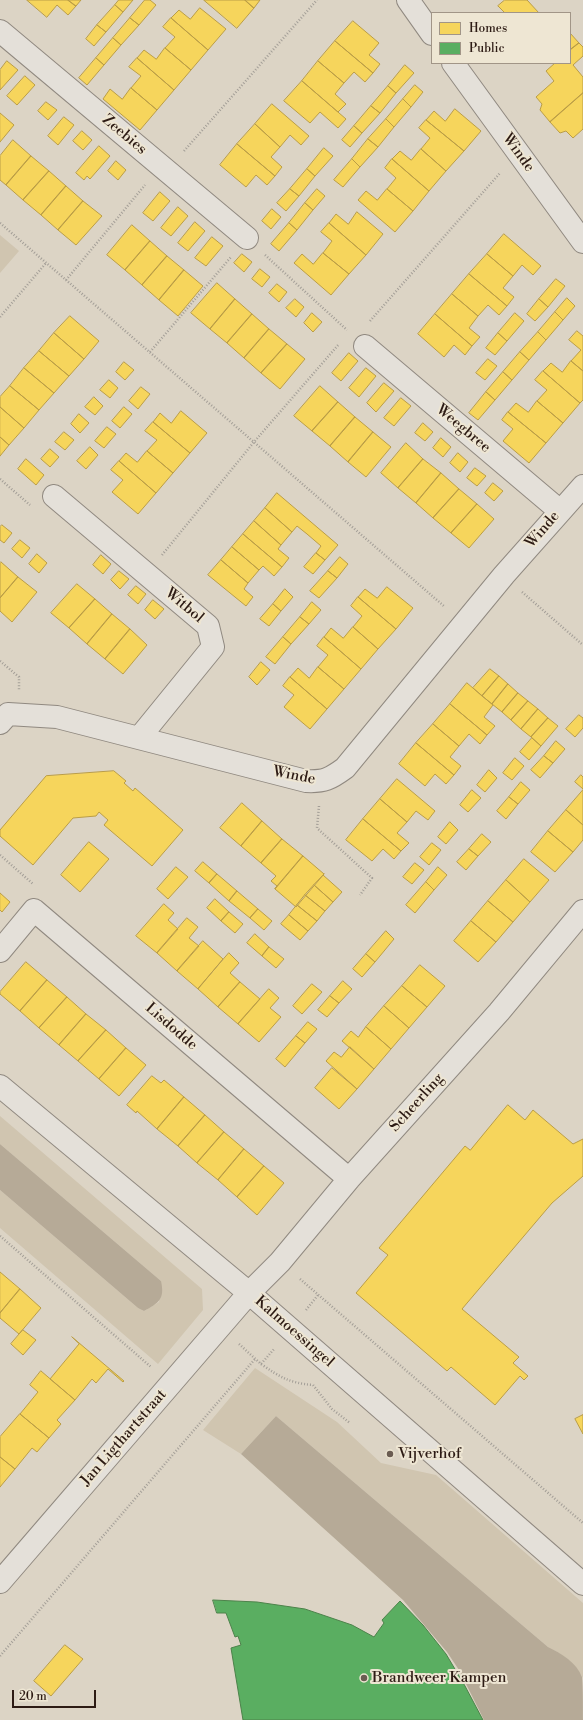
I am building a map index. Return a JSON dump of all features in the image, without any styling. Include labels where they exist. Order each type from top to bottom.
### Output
[{"type":"street","points":[[408,0],[431,33]]},
{"type":"street","name":"Zeebies","points":[[0,31],[247,238]]},
{"type":"street","name":"Winde","points":[[454,64],[583,242]]},
{"type":"street","name":"Weegbree","points":[[357,339],[560,511]]},
{"type":"street","name":"Winde","points":[[10,718],[57,716],[306,781],[322,781],[334,777],[345,768],[504,575],[583,486]]},
{"type":"street","name":"Witbol","points":[[54,496],[208,626],[212,647],[139,738]]},
{"type":"street","points":[[0,951],[34,910]]},
{"type":"street","name":"Lisdodde","points":[[34,910],[349,1180]]},
{"type":"street","name":"Scheerling","points":[[249,1293],[280,1262],[349,1180],[499,1012],[583,910]]},
{"type":"street","name":"Kalmoessingel","points":[[0,1086],[249,1293],[583,1584]]},
{"type":"street","name":"Jan Ligthartstraat","points":[[0,1582],[249,1293]]},
{"type":"path","points":[[66,280],[164,168],[317,0]]},
{"type":"path","points":[[147,574],[254,442],[357,339],[518,153]]},
{"type":"path","points":[[0,223],[464,624]]},
{"type":"path","points":[[150,352],[247,238],[357,339]]},
{"type":"path","points":[[0,317],[46,263]]},
{"type":"path","points":[[504,575],[583,645]]},
{"type":"path","points":[[0,661],[19,678],[10,718]]},
{"type":"path","points":[[322,781],[317,828],[372,878],[360,895]]},
{"type":"path","points":[[0,855],[36,887],[34,910]]},
{"type":"path","points":[[0,1236],[152,1367]]},
{"type":"path","points":[[318,1295],[583,1523]]},
{"type":"path","points":[[0,1656],[255,1358]]},
{"type":"path","points":[[261,1364],[284,1379],[301,1384],[313,1385],[332,1409],[350,1423]]},
{"type":"shaded area","points":[[0,235],[19,251],[0,273]]},
{"type":"shaded area","points":[[0,1116],[202,1289],[203,1310],[158,1364],[0,1228],[0,1190],[138,1308],[144,1311],[159,1302],[161,1281],[0,1144]]},
{"type":"shaded area","points":[[0,1144],[161,1281],[162,1292],[160,1300],[144,1311],[138,1308],[0,1190]]},
{"type":"shaded area","points":[[255,1368],[337,1422],[381,1463],[436,1475],[583,1603],[583,1678],[568,1660],[548,1647],[276,1416],[241,1454],[203,1430]]},
{"type":"shaded area","points":[[276,1416],[548,1647],[563,1655],[572,1663],[580,1672],[582,1677],[583,1720],[484,1720],[459,1670],[447,1652],[403,1600],[241,1454]]},
{"type":"building: Homes","points":[[27,0],[68,0],[76,6],[68,15],[57,5],[47,17]]},
{"type":"building: Homes","points":[[68,0],[81,0],[76,6]]},
{"type":"building: Homes","points":[[119,0],[133,0],[123,12],[115,5]]},
{"type":"building: Homes","points":[[145,0],[150,0],[156,5],[139,25],[130,18]]},
{"type":"building: Homes","points":[[204,0],[245,0],[254,8],[237,28]]},
{"type":"building: Homes","points":[[245,0],[260,0],[254,8]]},
{"type":"building: Homes","points":[[505,0],[527,0],[538,12],[504,12],[498,6]]},
{"type":"building: Homes","points":[[115,5],[123,12],[106,32],[97,25]]},
{"type":"building: Homes","points":[[200,8],[226,29],[208,50],[171,18],[179,10],[190,19]]},
{"type":"building: Homes","points":[[130,18],[139,25],[121,45],[113,38]]},
{"type":"building: Homes","points":[[171,18],[208,50],[191,70],[165,48],[175,37],[163,27]]},
{"type":"building: Homes","points":[[353,21],[379,43],[369,55],[380,64],[373,73],[335,41]]},
{"type":"building: Homes","points":[[97,25],[106,32],[94,46],[86,39]]},
{"type":"building: Homes","points":[[571,34],[579,43],[571,49]]},
{"type":"building: Homes","points":[[113,38],[121,45],[104,65],[96,58]]},
{"type":"building: Homes","points":[[335,41],[373,73],[365,82],[354,72],[344,83],[318,61]]},
{"type":"building: Homes","points":[[579,43],[583,47],[583,56],[573,65],[583,77],[583,93],[550,122],[540,110],[542,104],[536,97],[554,81],[546,71],[554,64],[571,64],[571,49]]},
{"type":"building: Homes","points":[[165,48],[191,70],[174,90],[137,58],[144,50],[156,59]]},
{"type":"building: Homes","points":[[96,58],[104,65],[87,85],[79,78]]},
{"type":"building: Homes","points":[[137,58],[174,90],[157,110],[131,88],[141,76],[129,67]]},
{"type":"building: Homes","points":[[7,61],[18,70],[0,90],[0,70]]},
{"type":"building: Homes","points":[[318,61],[344,83],[335,94],[346,104],[338,112],[302,81]]},
{"type":"building: Homes","points":[[405,65],[414,73],[396,93],[388,86]]},
{"type":"building: Homes","points":[[25,76],[35,85],[17,105],[7,96]]},
{"type":"building: Homes","points":[[302,81],[346,119],[338,128],[320,112],[310,123],[284,101]]},
{"type":"building: Homes","points":[[415,85],[423,92],[411,107],[403,99]]},
{"type":"building: Homes","points":[[388,86],[396,93],[380,113],[371,106]]},
{"type":"building: Homes","points":[[131,88],[157,110],[140,130],[103,99],[110,89],[122,99]]},
{"type":"building: Homes","points":[[583,93],[583,129],[573,138],[566,131],[560,133],[550,122]]},
{"type":"building: Homes","points":[[403,99],[411,107],[394,127],[386,119]]},
{"type":"building: Homes","points":[[46,102],[57,110],[48,120],[38,111]]},
{"type":"building: Homes","points":[[272,104],[309,136],[301,145],[290,135],[280,147],[255,124]]},
{"type":"building: Homes","points":[[371,106],[380,113],[362,133],[354,126]]},
{"type":"building: Homes","points":[[455,109],[481,131],[464,151],[426,120],[434,111],[445,121]]},
{"type":"building: Homes","points":[[0,113],[14,125],[0,142]]},
{"type":"building: Homes","points":[[64,117],[74,125],[58,145],[48,136]]},
{"type":"building: Homes","points":[[386,119],[394,127],[378,147],[368,139]]},
{"type":"building: Homes","points":[[426,120],[464,151],[446,171],[421,149],[430,138],[419,128]]},
{"type":"building: Homes","points":[[255,124],[280,147],[271,157],[282,167],[275,176],[237,144]]},
{"type":"building: Homes","points":[[354,126],[362,133],[350,147],[342,140]]},
{"type":"building: Homes","points":[[82,131],[92,140],[83,150],[73,141]]},
{"type":"building: Homes","points":[[368,139],[378,147],[360,167],[352,159]]},
{"type":"building: Homes","points":[[13,140],[31,156],[6,185],[0,180],[0,156]]},
{"type":"building: Homes","points":[[237,144],[275,176],[267,185],[256,175],[246,187],[220,165]]},
{"type":"building: Homes","points":[[99,146],[110,156],[90,179],[87,176],[84,180],[76,173]]},
{"type":"building: Homes","points":[[324,148],[333,156],[315,176],[307,169]]},
{"type":"building: Homes","points":[[421,149],[446,171],[429,191],[392,159],[400,151],[411,160]]},
{"type":"building: Homes","points":[[31,156],[49,171],[23,200],[6,185]]},
{"type":"building: Homes","points":[[352,159],[360,167],[343,187],[334,180]]},
{"type":"building: Homes","points":[[392,159],[429,191],[413,211],[387,189],[396,178],[385,168]]},
{"type":"building: Homes","points":[[116,161],[126,170],[118,180],[108,171]]},
{"type":"building: Homes","points":[[307,169],[315,176],[299,196],[290,189]]},
{"type":"building: Homes","points":[[49,171],[66,186],[41,215],[23,200]]},
{"type":"building: Homes","points":[[66,186],[83,201],[58,230],[41,215]]},
{"type":"building: Homes","points":[[290,189],[299,196],[286,211],[277,203]]},
{"type":"building: Homes","points":[[317,189],[325,196],[313,210],[305,203]]},
{"type":"building: Homes","points":[[387,189],[413,211],[395,232],[358,200],[366,191],[377,200]]},
{"type":"building: Homes","points":[[160,192],[170,201],[153,221],[143,213]]},
{"type":"building: Homes","points":[[83,201],[102,216],[76,245],[58,230]]},
{"type":"building: Homes","points":[[305,203],[313,210],[297,230],[289,223]]},
{"type":"building: Homes","points":[[178,207],[188,216],[171,236],[161,228]]},
{"type":"building: Homes","points":[[272,209],[281,217],[271,229],[262,221]]},
{"type":"building: Homes","points":[[357,212],[383,234],[366,255],[329,223],[336,214],[348,224]]},
{"type":"building: Homes","points":[[195,222],[205,231],[188,251],[178,243]]},
{"type":"building: Homes","points":[[289,223],[297,230],[279,251],[271,244]]},
{"type":"building: Homes","points":[[329,223],[366,255],[349,274],[323,253],[332,241],[321,232]]},
{"type":"building: Homes","points":[[132,225],[150,241],[125,270],[107,255]]},
{"type":"building: Homes","points":[[504,234],[541,266],[533,275],[522,265],[513,276],[487,254]]},
{"type":"building: Homes","points":[[212,237],[223,246],[206,266],[195,258]]},
{"type":"building: Homes","points":[[150,241],[167,256],[142,285],[125,270]]},
{"type":"building: Homes","points":[[323,253],[349,274],[331,295],[294,263],[302,254],[313,264]]},
{"type":"building: Homes","points":[[242,254],[252,262],[244,272],[234,263]]},
{"type":"building: Homes","points":[[487,254],[513,276],[503,288],[514,297],[507,306],[469,274]]},
{"type":"building: Homes","points":[[167,256],[184,270],[159,300],[142,285]]},
{"type":"building: Homes","points":[[260,269],[270,277],[262,287],[252,279]]},
{"type":"building: Homes","points":[[184,270],[203,286],[178,316],[159,300]]},
{"type":"building: Homes","points":[[469,274],[507,306],[499,315],[488,305],[478,316],[452,294]]},
{"type":"building: Homes","points":[[556,279],[565,286],[548,307],[539,299]]},
{"type":"building: Homes","points":[[217,283],[235,299],[210,329],[191,313]]},
{"type":"building: Homes","points":[[277,284],[287,292],[279,302],[269,293]]},
{"type":"building: Homes","points":[[452,294],[478,316],[469,328],[480,337],[472,346],[435,314]]},
{"type":"building: Homes","points":[[567,298],[575,306],[563,320],[555,312]]},
{"type":"building: Homes","points":[[235,299],[252,314],[227,343],[210,329]]},
{"type":"building: Homes","points":[[295,299],[304,307],[296,317],[286,308]]},
{"type":"building: Homes","points":[[539,299],[548,307],[535,321],[527,314]]},
{"type":"building: Homes","points":[[555,312],[563,320],[546,340],[538,332]]},
{"type":"building: Homes","points":[[312,313],[322,322],[313,332],[304,323]]},
{"type":"building: Homes","points":[[515,313],[524,321],[507,341],[498,333]]},
{"type":"building: Homes","points":[[252,314],[269,329],[244,358],[227,343]]},
{"type":"building: Homes","points":[[435,314],[472,346],[465,355],[454,345],[444,357],[418,334]]},
{"type":"building: Homes","points":[[70,316],[99,341],[84,359],[54,333]]},
{"type":"building: Homes","points":[[269,329],[287,344],[261,373],[244,358]]},
{"type":"building: Homes","points":[[577,331],[583,336],[583,371],[571,361],[581,350],[569,340]]},
{"type":"building: Homes","points":[[538,332],[546,340],[529,360],[520,352]]},
{"type":"building: Homes","points":[[54,333],[84,359],[69,376],[39,351]]},
{"type":"building: Homes","points":[[498,333],[507,341],[495,355],[486,348]]},
{"type":"building: Homes","points":[[287,344],[305,359],[280,389],[261,373]]},
{"type":"building: Homes","points":[[39,351],[69,376],[54,393],[24,368]]},
{"type":"building: Homes","points":[[520,352],[529,360],[512,380],[503,372]]},
{"type":"building: Homes","points":[[349,353],[358,361],[341,381],[332,373]]},
{"type":"building: Homes","points":[[488,359],[497,366],[485,380],[476,373]]},
{"type":"building: Homes","points":[[571,361],[583,371],[583,400],[580,403],[543,371],[551,363],[562,372]]},
{"type":"building: Homes","points":[[124,362],[134,370],[125,380],[116,372]]},
{"type":"building: Homes","points":[[24,368],[54,393],[39,410],[10,386]]},
{"type":"building: Homes","points":[[366,368],[376,376],[359,397],[349,388]]},
{"type":"building: Homes","points":[[543,371],[580,403],[563,423],[537,401],[547,390],[535,380]]},
{"type":"building: Homes","points":[[503,372],[512,380],[495,400],[486,392]]},
{"type":"building: Homes","points":[[109,380],[118,388],[110,398],[100,390]]},
{"type":"building: Homes","points":[[384,383],[394,391],[376,412],[367,403]]},
{"type":"building: Homes","points":[[10,386],[39,410],[24,428],[0,407],[0,397]]},
{"type":"building: Homes","points":[[320,386],[338,402],[312,431],[294,416]]},
{"type":"building: Homes","points":[[141,387],[150,394],[138,409],[129,401]]},
{"type":"building: Homes","points":[[486,392],[495,400],[478,420],[469,413]]},
{"type":"building: Homes","points":[[94,397],[103,406],[95,415],[85,407]]},
{"type":"building: Homes","points":[[401,398],[411,406],[394,426],[384,418]]},
{"type":"building: Homes","points":[[537,401],[563,423],[546,443],[508,412],[516,403],[528,412]]},
{"type":"building: Homes","points":[[338,402],[355,417],[330,446],[312,431]]},
{"type":"building: Homes","points":[[0,407],[24,428],[9,445],[0,437]]},
{"type":"building: Homes","points":[[124,407],[132,414],[120,428],[112,421]]},
{"type":"building: Homes","points":[[181,411],[207,433],[190,453],[153,422],[160,413],[171,423]]},
{"type":"building: Homes","points":[[508,412],[546,443],[529,463],[503,441],[513,429],[502,420]]},
{"type":"building: Homes","points":[[79,414],[89,423],[80,433],[71,424]]},
{"type":"building: Homes","points":[[355,417],[373,432],[348,462],[330,446]]},
{"type":"building: Homes","points":[[153,422],[190,453],[173,473],[147,451],[157,440],[145,431]]},
{"type":"building: Homes","points":[[423,423],[433,432],[425,441],[415,433]]},
{"type":"building: Homes","points":[[107,427],[116,434],[104,448],[95,441]]},
{"type":"building: Homes","points":[[64,432],[74,440],[65,450],[55,442]]},
{"type":"building: Homes","points":[[373,432],[391,447],[366,477],[348,462]]},
{"type":"building: Homes","points":[[0,437],[9,445],[0,456]]},
{"type":"building: Homes","points":[[441,438],[451,447],[443,457],[433,448]]},
{"type":"building: Homes","points":[[406,443],[423,459],[398,488],[381,473]]},
{"type":"building: Homes","points":[[90,447],[98,455],[86,469],[77,461]]},
{"type":"building: Homes","points":[[50,449],[59,457],[50,467],[41,459]]},
{"type":"building: Homes","points":[[147,451],[173,473],[156,493],[119,461],[126,453],[137,462]]},
{"type":"building: Homes","points":[[458,453],[468,462],[460,472],[450,463]]},
{"type":"building: Homes","points":[[26,459],[44,475],[36,485],[18,469]]},
{"type":"building: Homes","points":[[423,459],[441,473],[416,503],[398,488]]},
{"type":"building: Homes","points":[[119,461],[156,493],[138,514],[112,492],[123,480],[111,470]]},
{"type":"building: Homes","points":[[475,468],[486,476],[477,486],[467,478]]},
{"type":"building: Homes","points":[[441,473],[459,489],[433,518],[416,503]]},
{"type":"building: Homes","points":[[493,483],[503,491],[494,501],[485,493]]},
{"type":"building: Homes","points":[[459,489],[477,504],[451,533],[433,518]]},
{"type":"building: Homes","points":[[277,493],[338,545],[325,560],[316,553],[321,546],[297,526],[292,532],[265,508]]},
{"type":"building: Homes","points":[[477,504],[494,519],[469,548],[451,533]]},
{"type":"building: Homes","points":[[265,508],[292,532],[281,545],[254,521]]},
{"type":"building: Homes","points":[[254,521],[281,545],[278,549],[289,558],[282,567],[243,534]]},
{"type":"building: Homes","points":[[2,525],[12,533],[4,543],[0,540],[0,527]]},
{"type":"building: Homes","points":[[243,534],[282,567],[274,576],[263,566],[259,570],[232,547]]},
{"type":"building: Homes","points":[[20,540],[30,548],[22,558],[12,549]]},
{"type":"building: Homes","points":[[232,547],[259,570],[248,583],[221,560]]},
{"type":"building: Homes","points":[[316,553],[325,560],[313,574],[304,567]]},
{"type":"building: Homes","points":[[37,554],[47,563],[39,573],[29,564]]},
{"type":"building: Homes","points":[[101,555],[111,564],[103,574],[93,565]]},
{"type":"building: Homes","points":[[340,557],[348,564],[337,578],[328,571]]},
{"type":"building: Homes","points":[[221,560],[248,583],[244,589],[253,597],[246,606],[208,575]]},
{"type":"building: Homes","points":[[1,562],[18,577],[0,598],[0,563]]},
{"type":"building: Homes","points":[[119,571],[129,579],[120,589],[111,580]]},
{"type":"building: Homes","points":[[328,571],[337,578],[319,598],[310,591]]},
{"type":"building: Homes","points":[[18,577],[37,592],[12,622],[0,611],[0,598]]},
{"type":"building: Homes","points":[[77,584],[95,599],[69,628],[51,613]]},
{"type":"building: Homes","points":[[136,586],[146,594],[138,604],[128,595]]},
{"type":"building: Homes","points":[[387,587],[413,608],[396,629],[358,597],[365,589],[377,598]]},
{"type":"building: Homes","points":[[285,589],[293,597],[281,611],[273,604]]},
{"type":"building: Homes","points":[[358,597],[396,629],[378,649],[353,627],[362,616],[351,606]]},
{"type":"building: Homes","points":[[95,599],[112,614],[87,644],[69,628]]},
{"type":"building: Homes","points":[[153,600],[164,609],[155,619],[145,610]]},
{"type":"building: Homes","points":[[312,602],[321,610],[309,624],[300,617]]},
{"type":"building: Homes","points":[[273,604],[281,611],[269,626],[260,619]]},
{"type":"building: Homes","points":[[112,614],[130,629],[105,659],[87,644]]},
{"type":"building: Homes","points":[[300,617],[309,624],[291,644],[283,637]]},
{"type":"building: Homes","points":[[353,627],[378,649],[361,669],[324,637],[331,628],[343,638]]},
{"type":"building: Homes","points":[[130,629],[147,645],[123,674],[105,659]]},
{"type":"building: Homes","points":[[283,637],[291,644],[275,664],[266,657]]},
{"type":"building: Homes","points":[[324,637],[361,669],[344,689],[318,667],[328,655],[317,646]]},
{"type":"building: Homes","points":[[261,662],[270,670],[257,685],[249,677]]},
{"type":"building: Homes","points":[[318,667],[344,689],[327,709],[290,677],[298,668],[309,678]]},
{"type":"building: Homes","points":[[490,669],[499,676],[482,696],[473,688]]},
{"type":"building: Homes","points":[[499,676],[508,684],[492,704],[482,696]]},
{"type":"building: Homes","points":[[290,677],[327,709],[310,729],[284,707],[294,695],[283,686]]},
{"type":"building: Homes","points":[[467,683],[493,705],[484,717],[495,726],[487,735],[450,704]]},
{"type":"building: Homes","points":[[508,684],[518,693],[502,712],[492,704]]},
{"type":"building: Homes","points":[[518,693],[528,701],[511,720],[502,712]]},
{"type":"building: Homes","points":[[528,701],[538,709],[521,729],[511,720]]},
{"type":"building: Homes","points":[[450,704],[487,735],[480,744],[469,734],[459,746],[433,724]]},
{"type":"building: Homes","points":[[538,709],[548,718],[531,737],[521,729]]},
{"type":"building: Homes","points":[[579,715],[583,718],[583,728],[575,737],[566,729]]},
{"type":"building: Homes","points":[[548,718],[558,726],[541,746],[531,737]]},
{"type":"building: Homes","points":[[433,724],[459,746],[450,757],[461,766],[454,775],[416,743]]},
{"type":"building: Homes","points":[[532,738],[541,746],[529,760],[520,752]]},
{"type":"building: Homes","points":[[556,741],[565,749],[553,763],[544,756]]},
{"type":"building: Homes","points":[[416,743],[454,775],[446,784],[435,774],[425,786],[399,764]]},
{"type":"building: Homes","points":[[544,756],[553,763],[540,778],[531,770]]},
{"type":"building: Homes","points":[[515,758],[524,766],[512,780],[503,773]]},
{"type":"building: Homes","points":[[489,770],[497,778],[485,792],[477,785]]},
{"type":"building: Homes","points":[[114,771],[126,781],[124,783],[133,791],[135,788],[183,830],[152,866],[104,825],[108,820],[99,812],[96,816],[73,818],[33,865],[0,836],[0,830],[46,776]]},
{"type":"building: Homes","points":[[581,775],[583,777],[583,789],[575,782]]},
{"type":"building: Homes","points":[[397,779],[435,811],[428,820],[416,811],[407,822],[380,799]]},
{"type":"building: Homes","points":[[521,782],[530,790],[518,804],[509,797]]},
{"type":"building: Homes","points":[[472,790],[481,798],[468,812],[460,805]]},
{"type":"building: Homes","points":[[583,790],[583,825],[566,810]]},
{"type":"building: Homes","points":[[509,797],[518,804],[506,819],[497,811]]},
{"type":"building: Homes","points":[[380,799],[407,822],[397,833],[409,843],[401,851],[363,819]]},
{"type":"building: Homes","points":[[242,803],[262,821],[241,846],[220,828]]},
{"type":"building: Homes","points":[[566,810],[583,825],[583,840],[573,852],[548,831]]},
{"type":"building: Homes","points":[[363,819],[401,851],[394,859],[383,849],[372,861],[346,840]]},
{"type":"building: Homes","points":[[262,821],[282,839],[261,863],[241,846]]},
{"type":"building: Homes","points":[[450,822],[458,830],[446,844],[438,837]]},
{"type":"building: Homes","points":[[548,831],[573,852],[555,872],[531,852]]},
{"type":"building: Homes","points":[[482,834],[491,842],[478,856],[469,849]]},
{"type":"building: Homes","points":[[282,839],[303,856],[275,889],[277,886],[271,881],[276,876],[261,863]]},
{"type":"building: Homes","points":[[89,842],[109,859],[80,892],[61,875]]},
{"type":"building: Homes","points":[[432,843],[441,850],[429,865],[420,857]]},
{"type":"building: Homes","points":[[469,849],[478,856],[466,870],[457,862]]},
{"type":"building: Homes","points":[[303,856],[324,874],[296,907],[275,889]]},
{"type":"building: Homes","points":[[524,859],[549,880],[530,902],[506,880]]},
{"type":"building: Homes","points":[[203,862],[217,874],[209,883],[195,871]]},
{"type":"building: Homes","points":[[415,863],[424,870],[412,884],[403,877]]},
{"type":"building: Homes","points":[[176,867],[188,877],[168,899],[157,889]]},
{"type":"building: Homes","points":[[438,867],[447,875],[434,890],[426,882]]},
{"type":"building: Homes","points":[[217,874],[237,891],[229,901],[209,883]]},
{"type":"building: Homes","points":[[323,875],[342,892],[333,902],[314,885]]},
{"type":"building: Homes","points":[[506,880],[530,902],[513,922],[488,901]]},
{"type":"building: Homes","points":[[426,882],[434,890],[415,913],[406,905]]},
{"type":"building: Homes","points":[[314,885],[333,902],[325,911],[305,895]]},
{"type":"building: Homes","points":[[237,891],[258,909],[250,918],[229,901]]},
{"type":"building: Homes","points":[[0,893],[10,902],[2,912],[0,910]]},
{"type":"building: Homes","points":[[305,895],[325,911],[317,921],[297,905]]},
{"type":"building: Homes","points":[[215,899],[229,912],[221,921],[207,908]]},
{"type":"building: Homes","points":[[488,901],[513,922],[496,942],[471,921]]},
{"type":"building: Homes","points":[[164,904],[174,913],[168,920],[178,929],[157,953],[136,936]]},
{"type":"building: Homes","points":[[297,905],[317,921],[308,931],[289,915]]},
{"type":"building: Homes","points":[[258,909],[272,921],[264,930],[250,918]]},
{"type":"building: Homes","points":[[229,912],[243,924],[235,933],[221,921]]},
{"type":"building: Homes","points":[[289,915],[308,931],[300,940],[281,924]]},
{"type":"building: Homes","points":[[187,918],[198,927],[189,938],[199,946],[177,971],[157,953]]},
{"type":"building: Homes","points":[[471,921],[496,942],[478,962],[454,941]]},
{"type":"building: Homes","points":[[386,931],[394,939],[375,962],[366,954]]},
{"type":"building: Homes","points":[[255,934],[269,947],[262,956],[247,943]]},
{"type":"building: Homes","points":[[203,941],[223,959],[198,989],[177,971]]},
{"type":"building: Homes","points":[[269,947],[284,959],[276,968],[262,956]]},
{"type":"building: Homes","points":[[229,953],[239,963],[230,973],[240,982],[218,1007],[198,989]]},
{"type":"building: Homes","points":[[366,954],[375,962],[362,977],[353,969]]},
{"type":"building: Homes","points":[[26,962],[47,980],[20,1011],[0,994],[0,992]]},
{"type":"building: Homes","points":[[420,965],[445,986],[427,1007],[402,986]]},
{"type":"building: Homes","points":[[47,980],[67,997],[39,1028],[20,1011]]},
{"type":"building: Homes","points":[[343,981],[352,989],[339,1003],[330,996]]},
{"type":"building: Homes","points":[[240,982],[260,999],[238,1024],[218,1007]]},
{"type":"building: Homes","points":[[312,984],[322,992],[302,1014],[293,1006]]},
{"type":"building: Homes","points":[[402,986],[427,1007],[409,1028],[384,1006]]},
{"type":"building: Homes","points":[[269,989],[279,998],[270,1008],[281,1017],[259,1042],[238,1024]]},
{"type":"building: Homes","points":[[330,996],[339,1003],[327,1017],[318,1010]]},
{"type":"building: Homes","points":[[67,997],[86,1014],[59,1045],[39,1028]]},
{"type":"building: Homes","points":[[384,1006],[409,1028],[391,1049],[366,1027]]},
{"type":"building: Homes","points":[[86,1014],[106,1030],[78,1061],[59,1045]]},
{"type":"building: Homes","points":[[308,1022],[317,1029],[305,1043],[296,1036]]},
{"type":"building: Homes","points":[[366,1027],[391,1049],[374,1069],[342,1041],[351,1031],[358,1037]]},
{"type":"building: Homes","points":[[106,1030],[126,1048],[99,1079],[78,1061]]},
{"type":"building: Homes","points":[[296,1036],[305,1043],[285,1067],[276,1059]]},
{"type":"building: Homes","points":[[350,1047],[374,1069],[357,1089],[326,1061],[334,1052],[341,1057]]},
{"type":"building: Homes","points":[[126,1048],[146,1065],[119,1096],[99,1079]]},
{"type":"building: Homes","points":[[332,1068],[357,1089],[339,1109],[315,1088]]},
{"type":"building: Homes","points":[[152,1076],[161,1083],[164,1080],[184,1097],[157,1129],[137,1111],[136,1113],[127,1105]]},
{"type":"building: Homes","points":[[184,1097],[205,1115],[178,1146],[157,1129]]},
{"type":"building: Homes","points":[[508,1105],[525,1120],[533,1110],[573,1144],[583,1139],[583,1176],[552,1203],[462,1309],[519,1357],[513,1363],[528,1376],[524,1380],[520,1376],[495,1405],[451,1367],[447,1371],[356,1293],[388,1255],[379,1248],[465,1146],[470,1150]]},
{"type":"building: Homes","points":[[205,1115],[224,1132],[197,1163],[178,1146]]},
{"type":"building: Homes","points":[[224,1132],[244,1149],[218,1180],[197,1163]]},
{"type":"building: Homes","points":[[244,1149],[264,1166],[237,1197],[218,1180]]},
{"type":"building: Homes","points":[[264,1166],[284,1183],[257,1215],[237,1197]]},
{"type":"building: Homes","points":[[0,1272],[20,1289],[0,1313]]},
{"type":"building: Homes","points":[[20,1289],[41,1308],[19,1334],[0,1318],[0,1313]]},
{"type":"building: Homes","points":[[23,1330],[36,1340],[23,1355],[11,1344]]},
{"type":"building: Homes","points":[[72,1337],[124,1381],[123,1382],[108,1369],[96,1383],[92,1379],[75,1400],[50,1379],[79,1344]]},
{"type":"building: Homes","points":[[41,1371],[75,1400],[57,1420],[61,1424],[49,1438],[20,1414],[38,1392],[30,1385]]},
{"type":"building: Homes","points":[[20,1414],[49,1438],[37,1452],[32,1448],[15,1469],[0,1457],[0,1437]]},
{"type":"building: Homes","points":[[583,1415],[583,1434],[575,1419]]},
{"type":"building: Homes","points":[[0,1457],[15,1469],[0,1487]]},
{"type":"building: Homes","points":[[65,1645],[83,1659],[51,1696],[34,1681]]},
{"type":"building: Public","points":[[213,1600],[257,1602],[305,1609],[352,1625],[374,1637],[384,1623],[382,1620],[400,1601],[423,1625],[446,1654],[483,1720],[243,1720],[231,1648],[241,1645],[238,1636],[235,1637],[226,1613],[217,1613]]},
{"type":"place","name":"Vijverhof","points":[[390,1454]]},
{"type":"place","name":"Brandweer Kampen","points":[[364,1678]]}]
